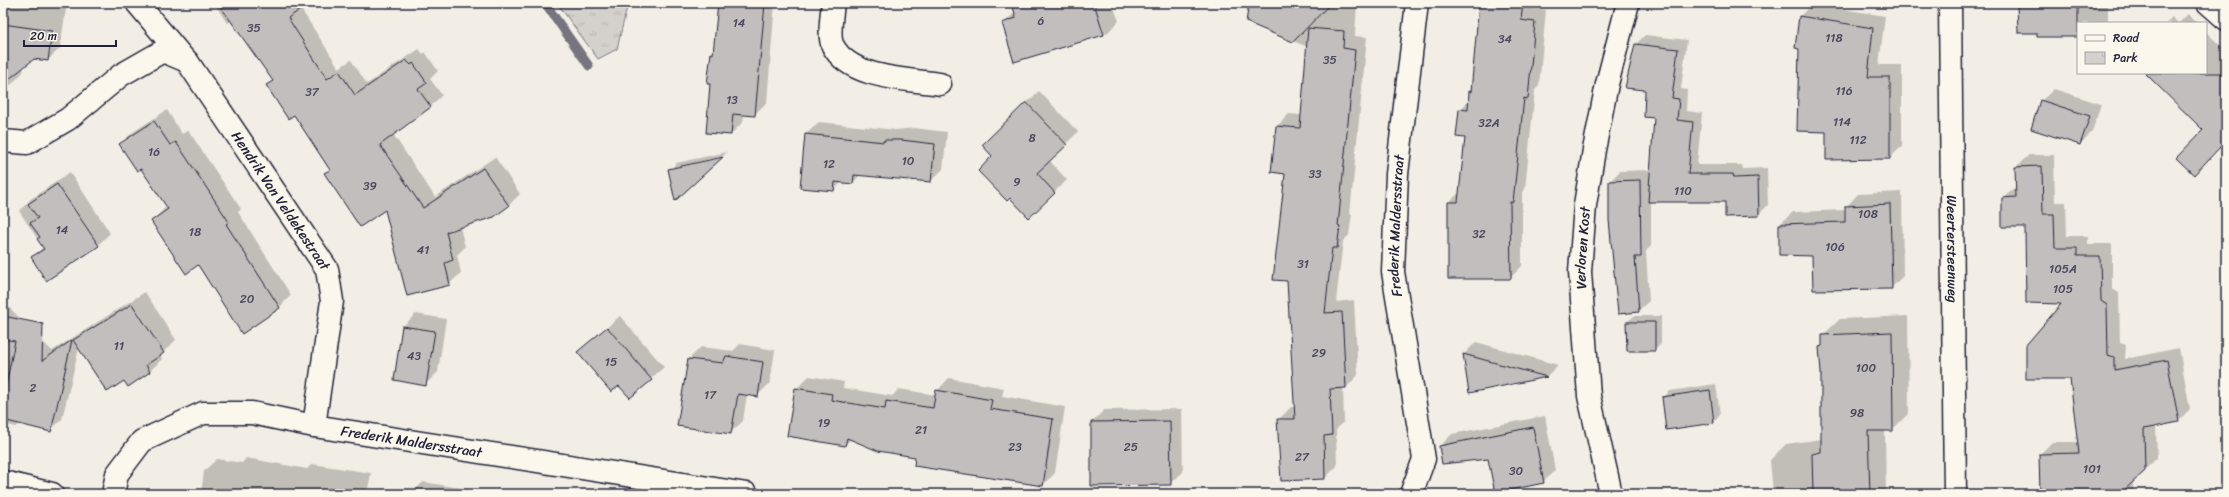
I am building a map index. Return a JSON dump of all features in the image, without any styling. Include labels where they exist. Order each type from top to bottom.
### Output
[{"type":"street","name":"Hendrik Van Veldekestraat","points":[[138,3],[186,61],[327,269],[332,301],[314,426]]},
{"type":"street","points":[[833,3],[831,26],[832,46],[848,64],[873,74],[940,84]]},
{"type":"street","name":"Frederik Maldersstraat","points":[[1411,494],[1424,459],[1393,272],[1397,174],[1417,3]]},
{"type":"street","name":"Verloren Kost","points":[[1611,494],[1589,396],[1580,272],[1585,205],[1594,150],[1607,84],[1628,3]]},
{"type":"street","name":"Weertersteenweg","points":[[1950,3],[1955,494]]},
{"type":"street","points":[[2208,3],[2226,19]]},
{"type":"street","points":[[3,141],[26,143],[68,119],[121,75],[163,51],[186,61]]},
{"type":"street","name":"Frederik Maldersstraat","points":[[113,494],[118,474],[142,441],[203,413],[252,413],[314,426],[747,494]]},
{"type":"street","points":[[3,482],[52,494]]},
{"type":"green space","points":[[557,3],[628,3],[617,49],[598,59]]},
{"type":"building","points":[[218,3],[310,3],[288,18],[327,79],[339,71],[355,95],[406,60],[411,65],[413,63],[427,83],[418,89],[431,107],[380,145],[423,208],[483,168],[509,206],[494,217],[446,232],[453,260],[445,263],[450,285],[407,296],[385,210],[360,227],[324,173],[330,170],[294,115],[288,119],[266,85],[273,81]]},
{"type":"building","points":[[718,3],[765,3],[755,116],[733,114],[731,135],[706,133],[710,84],[707,84],[711,53],[713,54]]},
{"type":"building","points":[[1012,3],[1094,3],[1104,35],[1014,62],[1002,23],[1016,18]]},
{"type":"building","points":[[1249,3],[1331,3],[1293,42],[1246,22]]},
{"type":"building","points":[[1479,3],[1523,3],[1521,20],[1535,22],[1528,99],[1524,98],[1513,202],[1510,202],[1511,279],[1448,279],[1448,202],[1458,202],[1465,138],[1456,137],[1459,109],[1468,110]]},
{"type":"building","points":[[2017,3],[2078,3],[2077,37],[2037,37],[2037,33],[2018,33]]},
{"type":"building","points":[[1799,16],[1873,28],[1868,77],[1890,77],[1890,159],[1826,160],[1826,132],[1797,131],[1799,49],[1795,48]]},
{"type":"building","points":[[3,24],[52,31],[48,61],[34,59],[3,84]]},
{"type":"building","points":[[1308,28],[1344,31],[1343,48],[1355,50],[1338,226],[1340,226],[1337,248],[1332,248],[1325,313],[1342,312],[1346,388],[1330,389],[1332,435],[1324,436],[1325,479],[1281,481],[1277,419],[1295,419],[1287,281],[1273,280],[1285,174],[1271,172],[1276,126],[1300,128]]},
{"type":"building","points":[[1635,44],[1678,49],[1672,98],[1679,99],[1677,120],[1693,122],[1688,174],[1733,174],[1734,178],[1758,177],[1759,216],[1725,217],[1725,202],[1648,202],[1654,118],[1644,117],[1645,90],[1625,88]]},
{"type":"building","points":[[2226,73],[2226,153],[2220,147],[2194,175],[2176,158],[2203,130],[2146,74]]},
{"type":"building","points":[[2040,100],[2090,116],[2080,145],[2031,129]]},
{"type":"building","points":[[1026,102],[1067,145],[1037,173],[1055,193],[1029,218],[1010,198],[1007,201],[978,171],[992,156],[982,145]]},
{"type":"building","points":[[154,121],[170,145],[176,142],[229,222],[226,224],[280,308],[242,334],[198,265],[186,274],[151,221],[168,209],[141,169],[137,171],[119,144]]},
{"type":"building","points":[[805,134],[884,142],[884,140],[901,140],[935,144],[931,182],[854,175],[853,184],[835,182],[834,191],[800,188]]},
{"type":"building","points":[[723,157],[675,201],[668,169]]},
{"type":"building","points":[[2042,166],[2043,214],[2054,214],[2055,248],[2077,248],[2077,256],[2100,256],[2101,301],[2107,305],[2108,355],[2114,357],[2114,370],[2167,360],[2179,422],[2144,429],[2145,471],[2120,494],[2040,494],[2039,454],[2079,453],[2070,379],[2026,379],[2026,345],[2061,304],[2026,303],[2025,227],[2002,227],[2002,198],[2016,197],[2015,167]]},
{"type":"building","points":[[1640,180],[1641,257],[1635,257],[1639,312],[1618,314],[1609,220],[1609,181]]},
{"type":"building","points":[[57,184],[99,246],[46,281],[31,257],[44,249],[37,239],[40,237],[30,223],[38,218],[28,204]]},
{"type":"building","points":[[1890,204],[1892,289],[1813,290],[1812,256],[1779,255],[1779,224],[1845,222],[1845,206]]},
{"type":"building","points":[[132,304],[164,353],[146,365],[150,372],[128,387],[124,381],[107,392],[73,340]]},
{"type":"building","points":[[3,316],[43,324],[42,361],[72,340],[51,432],[3,420],[3,400],[15,341],[3,339]]},
{"type":"building","points":[[1626,322],[1655,322],[1655,351],[1627,351]]},
{"type":"building","points":[[402,326],[435,331],[426,386],[394,380]]},
{"type":"building","points":[[607,327],[652,380],[630,398],[619,386],[611,392],[577,352]]},
{"type":"building","points":[[1892,332],[1893,431],[1868,431],[1870,494],[1813,494],[1812,454],[1821,452],[1821,373],[1819,347],[1822,346],[1822,335]]},
{"type":"building","points":[[1463,354],[1547,377],[1469,393]]},
{"type":"building","points":[[726,356],[763,362],[758,397],[738,394],[731,434],[677,426],[688,359],[723,363]]},
{"type":"building","points":[[795,388],[832,394],[831,400],[885,409],[886,401],[933,408],[936,390],[992,400],[990,409],[1053,419],[1043,486],[914,466],[915,457],[878,451],[847,438],[845,446],[787,436]]},
{"type":"building","points":[[1710,390],[1714,423],[1666,430],[1662,397]]},
{"type":"building","points":[[1170,421],[1171,485],[1091,486],[1091,422]]},
{"type":"building","points":[[1533,427],[1544,483],[1495,493],[1488,459],[1442,464],[1439,446]]},
{"type":"waterway","points":[[545,3],[589,66]]}]
